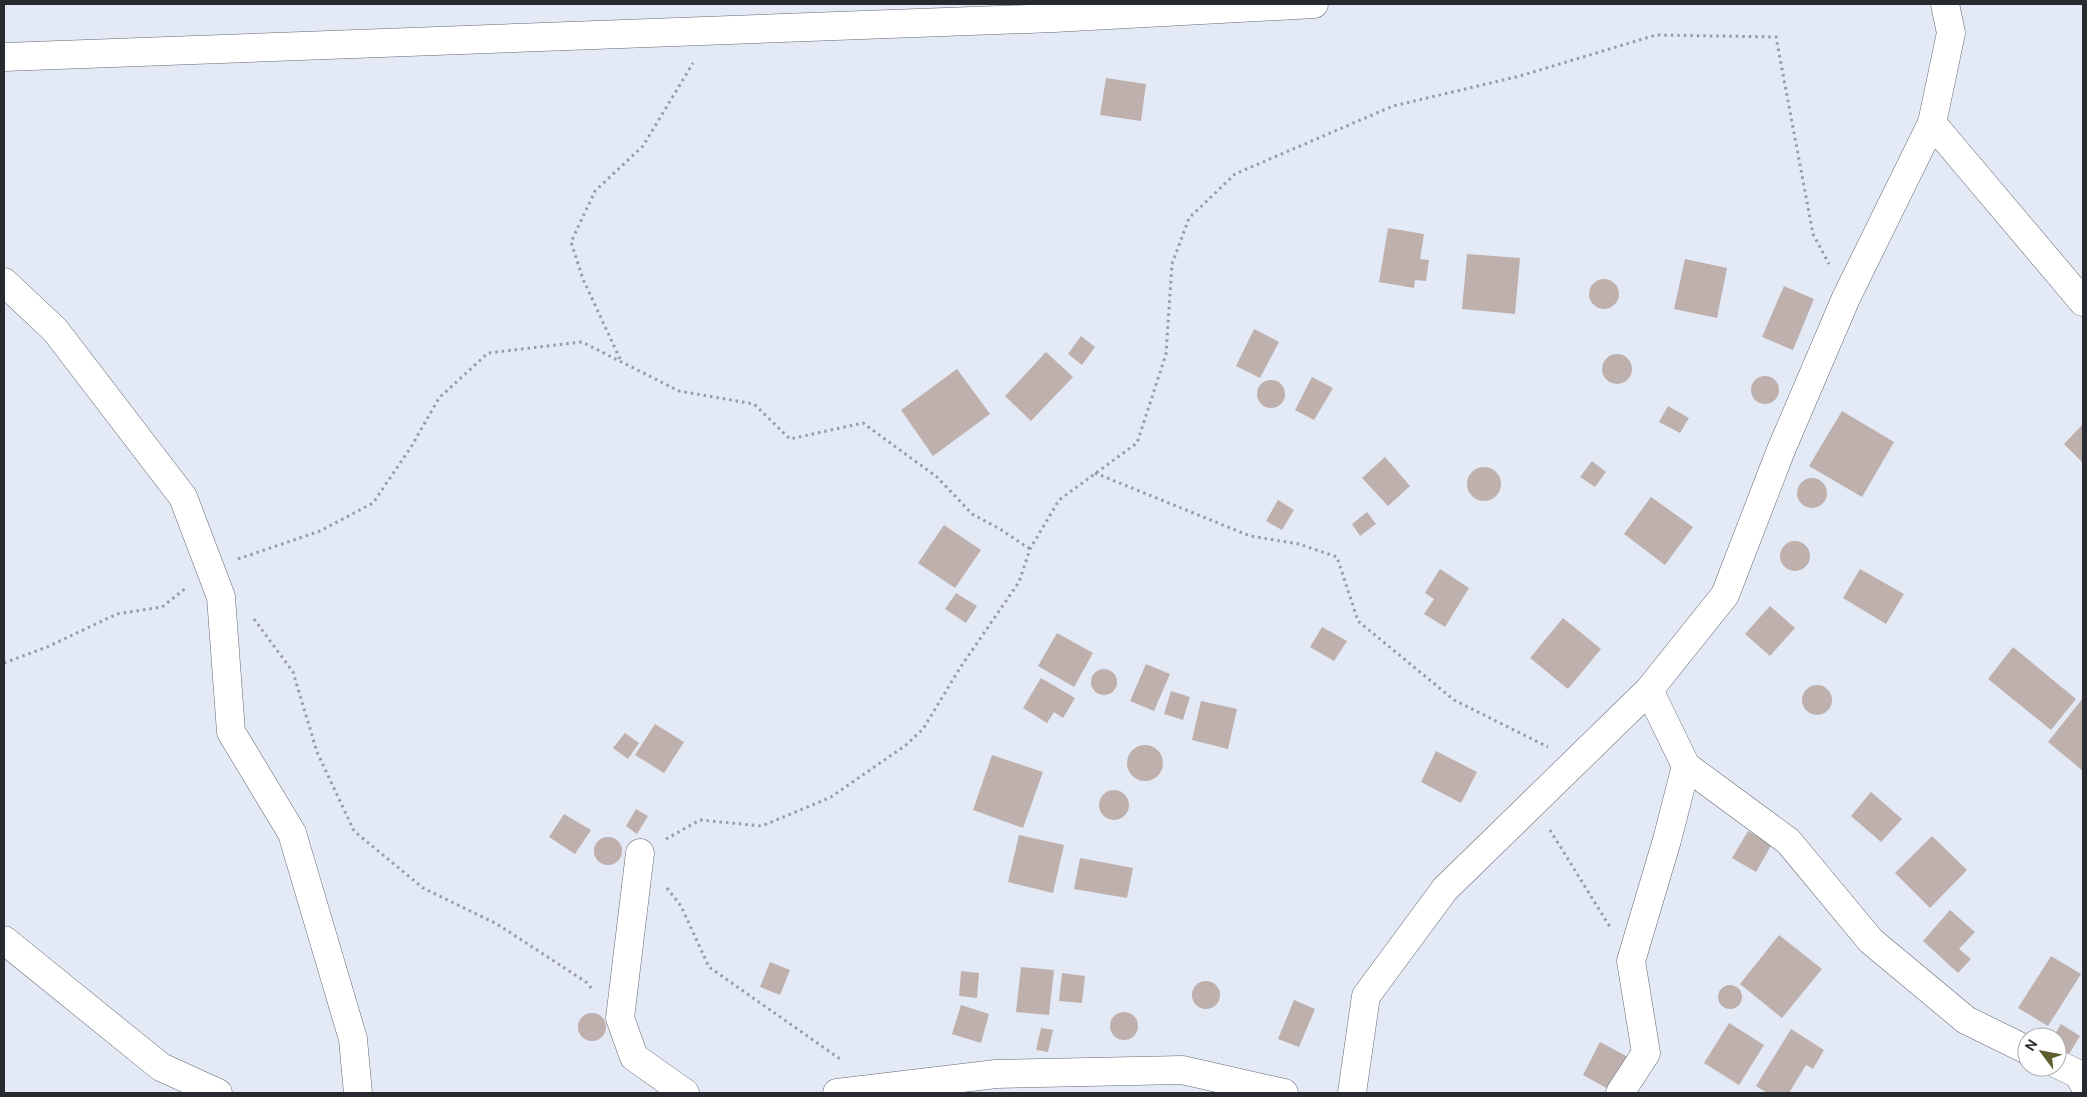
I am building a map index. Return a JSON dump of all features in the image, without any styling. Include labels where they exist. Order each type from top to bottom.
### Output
[{"type":"street","points":[[4,57],[1054,18],[1314,4]]},
{"type":"street","points":[[1352,1093],[1366,996],[1445,889],[1532,802],[1649,690],[1725,595],[1781,450],[1846,298],[1932,122],[1951,33],[1945,4]]},
{"type":"street","points":[[1932,122],[2083,302]]},
{"type":"street","points":[[4,282],[55,330],[183,497],[221,598],[231,732],[292,833],[353,1040],[358,1093]]},
{"type":"street","points":[[1649,690],[1686,766],[1788,841],[1871,941],[1966,1020],[2017,1045]]},
{"type":"street","points":[[1620,1093],[1646,1052],[1631,961],[1667,840],[1686,766]]},
{"type":"street","points":[[640,853],[620,1018],[634,1057],[685,1093]]},
{"type":"street","points":[[4,940],[160,1068],[209,1092]]},
{"type":"street","points":[[838,1093],[996,1074],[1182,1070],[1284,1093]]},
{"type":"path","points":[[620,360],[583,279],[571,242],[595,191],[643,146],[664,114],[711,31]]},
{"type":"path","points":[[880,1088],[709,967],[681,906],[640,853],[700,820],[762,826],[831,797],[906,745],[923,729],[960,668],[1019,582],[1030,549],[1059,500],[1137,443],[1166,354],[1172,264],[1189,218],[1235,174],[1394,106],[1520,76],[1656,35],[1776,37],[1813,234],[1846,298]]},
{"type":"path","points":[[4,664],[47,647],[117,614],[162,607],[210,568],[320,531],[373,503],[411,447],[439,398],[488,354],[582,342],[679,391],[754,404],[790,439],[863,423],[937,477],[972,514],[1000,529],[1030,549]]},
{"type":"path","points":[[1095,473],[1250,536],[1299,544],[1337,557],[1358,621],[1454,700],[1576,760]]},
{"type":"path","points":[[253,617],[293,672],[317,752],[354,831],[423,888],[497,924],[586,982],[620,1018]]},
{"type":"path","points":[[1532,802],[1631,961]]},
{"type":"building","points":[[1106,78],[1146,84],[1141,121],[1100,115]]},
{"type":"building","points":[[1388,228],[1424,234],[1420,259],[1429,260],[1426,281],[1415,280],[1414,288],[1379,282]]},
{"type":"building","points":[[1467,254],[1520,258],[1515,314],[1462,309]]},
{"type":"building","points":[[1685,259],[1727,268],[1717,318],[1674,309]]},
{"type":"building","points":[[1604,279],[1614,284],[1619,294],[1614,304],[1604,309],[1594,304],[1589,294],[1594,284]]},
{"type":"building","points":[[1784,286],[1814,299],[1793,350],[1762,337]]},
{"type":"building","points":[[1254,329],[1279,342],[1260,378],[1236,366]]},
{"type":"building","points":[[1081,336],[1095,347],[1082,365],[1068,354]]},
{"type":"building","points":[[1046,352],[1073,377],[1031,421],[1005,396]]},
{"type":"building","points":[[1617,354],[1628,358],[1632,369],[1628,380],[1617,384],[1606,380],[1602,369],[1606,358]]},
{"type":"building","points":[[957,369],[990,414],[933,456],[901,410]]},
{"type":"building","points":[[1765,376],[1775,380],[1779,390],[1775,400],[1765,404],[1755,400],[1751,390],[1755,380]]},
{"type":"building","points":[[1312,377],[1333,388],[1314,420],[1295,410]]},
{"type":"building","points":[[1271,380],[1281,384],[1285,394],[1281,404],[1271,408],[1261,404],[1257,394],[1261,384]]},
{"type":"building","points":[[1668,406],[1689,418],[1680,433],[1659,422]]},
{"type":"building","points":[[1842,411],[1894,442],[1862,497],[1809,466]]},
{"type":"building","points":[[2083,424],[2083,463],[2064,444]]},
{"type":"building","points":[[1385,457],[1410,486],[1388,506],[1362,478]]},
{"type":"building","points":[[1592,461],[1606,472],[1595,487],[1580,477]]},
{"type":"building","points":[[1484,467],[1491,468],[1496,472],[1500,477],[1500,491],[1496,496],[1491,500],[1484,501],[1477,500],[1472,496],[1468,491],[1467,484],[1468,477],[1472,472],[1477,468]]},
{"type":"building","points":[[1812,478],[1823,482],[1827,493],[1823,504],[1812,508],[1801,504],[1797,493],[1801,482]]},
{"type":"building","points":[[1651,497],[1693,527],[1665,565],[1624,534]]},
{"type":"building","points":[[1278,500],[1294,510],[1282,530],[1266,521]]},
{"type":"building","points":[[1367,512],[1376,524],[1360,536],[1352,524]]},
{"type":"building","points":[[944,525],[981,550],[955,588],[918,563]]},
{"type":"building","points":[[1795,541],[1806,545],[1810,556],[1806,567],[1795,571],[1784,567],[1780,556],[1784,545]]},
{"type":"building","points":[[1440,569],[1469,588],[1445,627],[1424,614],[1434,599],[1425,593]]},
{"type":"building","points":[[1860,569],[1904,594],[1886,624],[1843,598]]},
{"type":"building","points":[[956,593],[977,606],[966,623],[945,609]]},
{"type":"building","points":[[1770,606],[1795,628],[1770,656],[1745,634]]},
{"type":"building","points":[[1563,618],[1601,649],[1568,689],[1530,658]]},
{"type":"building","points":[[1322,627],[1347,641],[1334,661],[1310,647]]},
{"type":"building","points":[[1057,633],[1093,653],[1074,687],[1038,666]]},
{"type":"building","points":[[2013,647],[2076,699],[2051,730],[1988,679]]},
{"type":"building","points":[[1146,664],[1170,674],[1154,711],[1130,701]]},
{"type":"building","points":[[1104,669],[1113,673],[1117,682],[1113,691],[1104,695],[1095,691],[1091,682],[1095,673]]},
{"type":"building","points":[[1041,678],[1075,698],[1063,718],[1054,712],[1047,723],[1023,708]]},
{"type":"building","points":[[1817,685],[1823,686],[1831,694],[1831,706],[1823,714],[1817,715],[1811,714],[1803,706],[1802,700],[1803,694],[1811,686]]},
{"type":"building","points":[[1171,691],[1190,697],[1183,720],[1164,714]]},
{"type":"building","points":[[2083,698],[2083,771],[2048,742]]},
{"type":"building","points":[[1201,701],[1237,709],[1228,749],[1192,740]]},
{"type":"building","points":[[655,724],[684,742],[664,773],[635,755]]},
{"type":"building","points":[[625,733],[639,743],[628,759],[613,748]]},
{"type":"building","points":[[1145,745],[1152,746],[1158,750],[1162,756],[1162,770],[1158,776],[1152,780],[1145,781],[1138,780],[1132,776],[1128,770],[1127,763],[1128,756],[1132,750],[1138,746]]},
{"type":"building","points":[[1436,751],[1477,772],[1461,803],[1421,782]]},
{"type":"building","points":[[992,755],[1043,772],[1023,828],[973,810]]},
{"type":"building","points":[[1114,790],[1120,791],[1128,799],[1128,811],[1120,819],[1114,820],[1108,819],[1100,811],[1099,805],[1100,799],[1108,791]]},
{"type":"building","points":[[1871,792],[1902,819],[1881,842],[1851,816]]},
{"type":"building","points":[[636,809],[648,816],[637,834],[626,826]]},
{"type":"building","points":[[564,814],[591,830],[575,854],[549,837]]},
{"type":"building","points":[[1748,831],[1772,844],[1756,872],[1732,858]]},
{"type":"building","points":[[1019,835],[1064,845],[1053,893],[1008,882]]},
{"type":"building","points":[[1932,836],[1967,870],[1930,908],[1895,873]]},
{"type":"building","points":[[608,837],[618,841],[622,851],[618,861],[608,865],[598,861],[594,851],[598,841]]},
{"type":"building","points":[[1080,858],[1133,868],[1127,898],[1074,889]]},
{"type":"building","points":[[1950,910],[1975,932],[1959,949],[1971,959],[1958,973],[1923,941]]},
{"type":"building","points":[[1779,935],[1822,969],[1782,1018],[1740,984]]},
{"type":"building","points":[[2051,956],[2081,974],[2048,1026],[2018,1008]]},
{"type":"building","points":[[770,962],[790,970],[780,995],[760,987]]},
{"type":"building","points":[[1021,967],[1054,970],[1049,1015],[1016,1012]]},
{"type":"building","points":[[961,971],[979,973],[977,998],[959,996]]},
{"type":"building","points":[[1062,973],[1085,976],[1082,1003],[1059,1001]]},
{"type":"building","points":[[1206,981],[1216,985],[1220,995],[1216,1005],[1206,1009],[1196,1005],[1192,995],[1196,985]]},
{"type":"building","points":[[1730,985],[1739,988],[1742,997],[1739,1006],[1730,1009],[1721,1006],[1718,997],[1721,988]]},
{"type":"building","points":[[1294,1000],[1315,1009],[1299,1047],[1278,1039]]},
{"type":"building","points":[[961,1005],[989,1014],[981,1043],[952,1034]]},
{"type":"building","points":[[1124,1012],[1134,1016],[1138,1026],[1134,1036],[1124,1040],[1114,1036],[1110,1026],[1114,1016]]},
{"type":"building","points":[[592,1013],[602,1017],[606,1027],[602,1037],[592,1041],[582,1037],[578,1027],[582,1017]]},
{"type":"building","points":[[1729,1023],[1764,1045],[1739,1085],[1704,1063]]},
{"type":"building","points":[[1041,1028],[1053,1030],[1048,1052],[1036,1050]]},
{"type":"building","points":[[2067,1028],[2080,1036],[2069,1054],[2067,1053]]},
{"type":"building","points":[[1791,1029],[1824,1050],[1813,1069],[1806,1065],[1789,1093],[1767,1093],[1756,1086]]},
{"type":"building","points":[[1600,1042],[1628,1057],[1610,1090],[1583,1075]]}]
